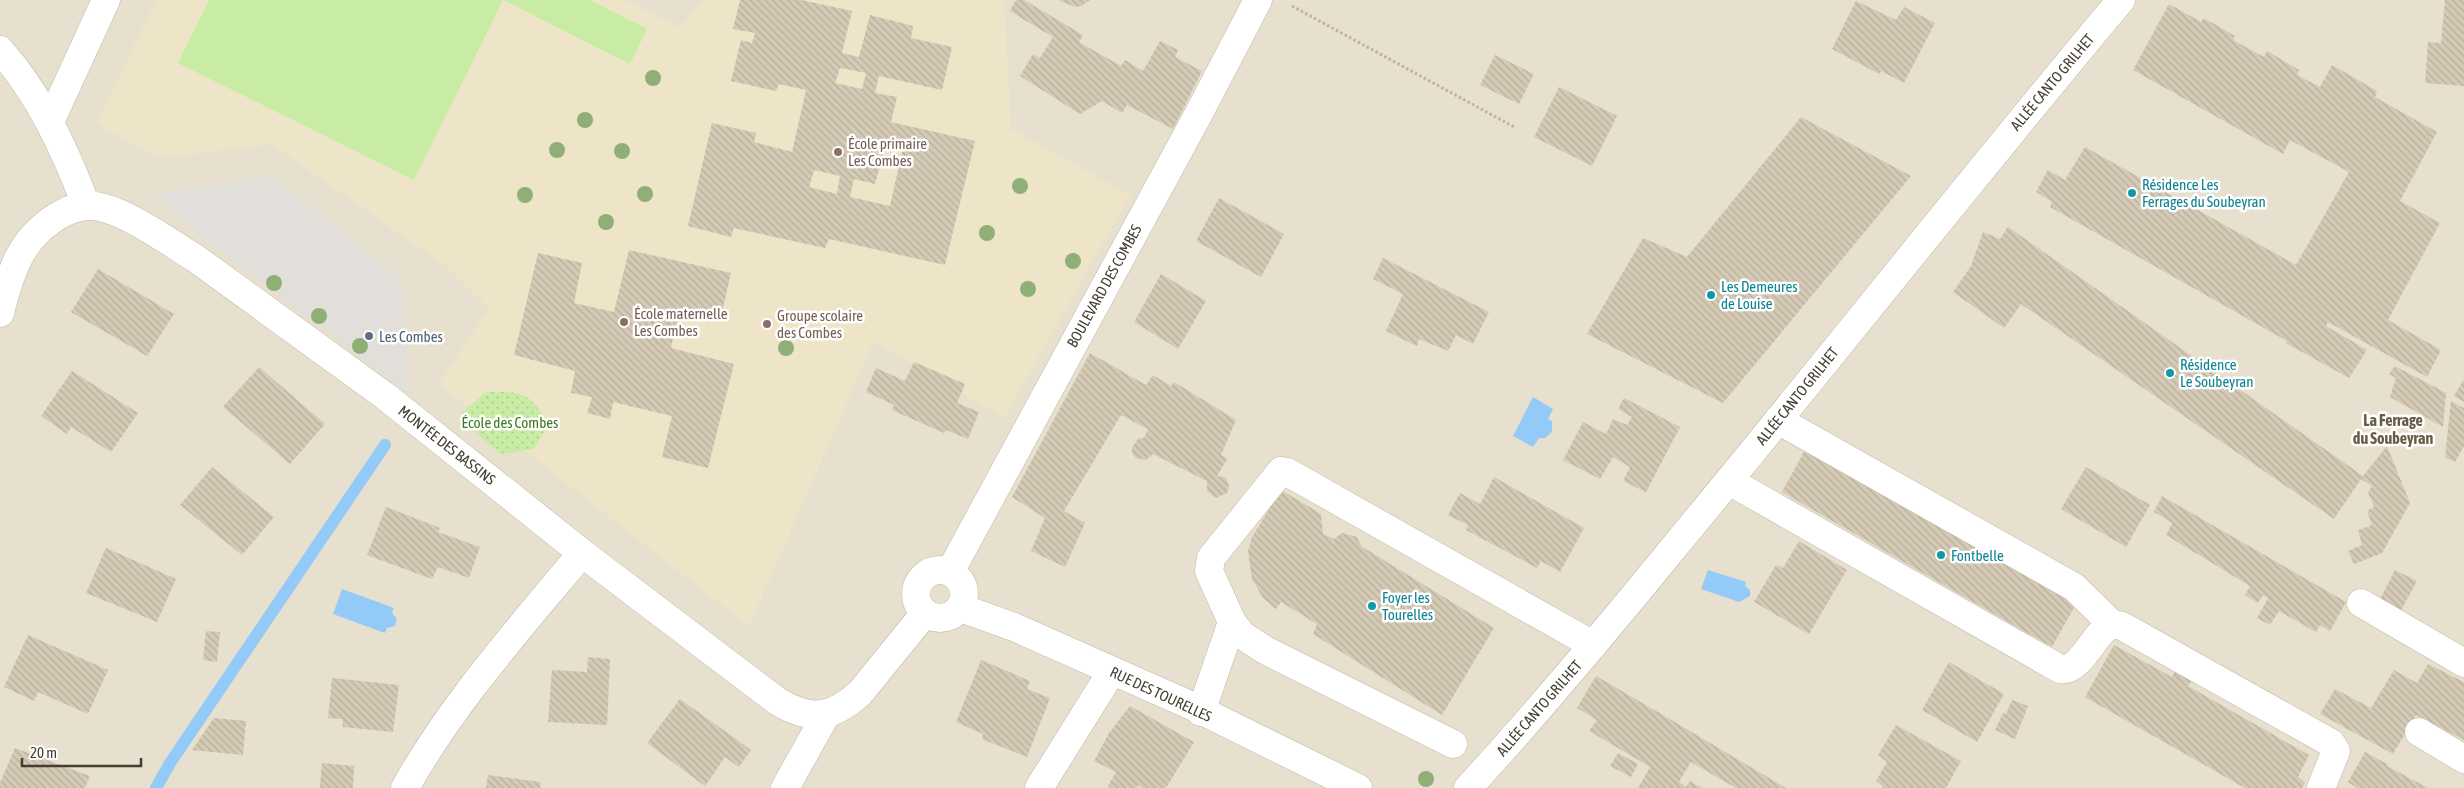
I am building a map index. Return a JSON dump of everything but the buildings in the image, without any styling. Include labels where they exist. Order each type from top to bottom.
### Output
[{"type":"street","points":[[50,122],[106,0]]},
{"type":"street","name":"BOULEVARD DES COMBES","points":[[950,572],[1198,115],[1258,0]]},
{"type":"street","name":"ALLÉE CANTO GRILHET","points":[[1468,788],[1593,645],[1729,481],[2031,106],[2119,0]]},
{"type":"street","points":[[0,50],[26,83],[50,122],[86,205],[51,220],[36,232],[26,244],[7,284],[0,313]]},
{"type":"street","name":"MONTÉE DES BASSINS","points":[[86,205],[113,211],[168,240],[194,258],[386,396],[582,553],[777,701],[803,714],[813,716],[827,713],[842,707],[860,693],[925,613]]},
{"type":"street","points":[[1778,420],[2074,587],[2112,624],[2122,626],[2331,743],[2336,751],[2321,788]]},
{"type":"street","points":[[1453,744],[1265,650],[1242,635],[1232,622],[1210,571],[1211,558],[1281,471],[1287,472],[1593,645]]},
{"type":"street","points":[[1729,481],[2060,669],[2069,668],[2076,663],[2104,628],[2112,624]]},
{"type":"street","points":[[405,788],[437,736],[480,677],[582,553]]},
{"type":"street","points":[[942,570],[950,572],[961,581],[965,595],[961,608],[948,618],[932,617],[925,613],[917,601],[918,585],[927,573],[942,570]]},
{"type":"street","points":[[2361,603],[2464,663]]},
{"type":"street","name":"RUE DES TOURELLES","points":[[961,608],[1014,627],[1112,671],[1358,788]]},
{"type":"street","points":[[1201,712],[1232,622]]},
{"type":"street","points":[[1039,788],[1112,671]]},
{"type":"street","points":[[785,788],[827,713]]},
{"type":"street","points":[[2419,732],[2464,759]]},
{"type":"path","points":[[1289,4],[1516,128]]},
{"type":"shaded area","points":[[0,0],[2464,0],[2464,788],[0,788]]},
{"type":"shaded area","name":"Groupe scolaire des Combes","points":[[156,0],[625,0],[680,28],[703,0],[1004,0],[1011,129],[1130,195],[1004,418],[874,341],[749,626],[439,384],[489,308],[447,267],[272,144],[160,158],[97,124]]},
{"type":"shaded area","name":"Les Combes","points":[[272,175],[401,279],[409,394],[202,237],[154,194]]},
{"type":"green space","points":[[209,0],[503,0],[414,180],[178,63]]},
{"type":"green space","points":[[503,0],[590,0],[647,29],[630,64]]},
{"type":"green space","name":"École des Combes","points":[[486,392],[517,393],[524,395],[535,404],[549,423],[534,449],[501,454],[482,439],[462,413]]},
{"type":"water","points":[[1533,397],[1553,409],[1548,419],[1552,421],[1552,432],[1545,438],[1539,438],[1533,447],[1513,436]]},
{"type":"water","points":[[1708,570],[1746,582],[1745,586],[1750,590],[1750,596],[1739,602],[1701,589]]},
{"type":"water","points":[[342,589],[394,608],[392,613],[397,619],[395,626],[387,628],[385,633],[333,614]]},
{"type":"waterway","points":[[156,788],[170,763],[385,445]]},
{"type":"place","name":"École primaire Les Combes","points":[[838,152]]},
{"type":"place","name":"Résidence Les Ferrages du Soubeyran","points":[[2132,193]]},
{"type":"place","name":"Les Demeures de Louise","points":[[1711,295]]},
{"type":"place","name":"École maternelle Les Combes","points":[[624,322]]},
{"type":"place","name":"Groupe scolaire des Combes","points":[[767,324]]},
{"type":"place","name":"Les Combes","points":[[369,336]]},
{"type":"place","name":"Résidence Le Soubeyran","points":[[2170,373]]},
{"type":"place","name":"Fontbelle","points":[[1941,555]]},
{"type":"place","name":"Foyer les Tourelles","points":[[1372,606]]},
{"type":"district","name":"La Ferrage du Soubeyran","points":[[2393,429]]}]
